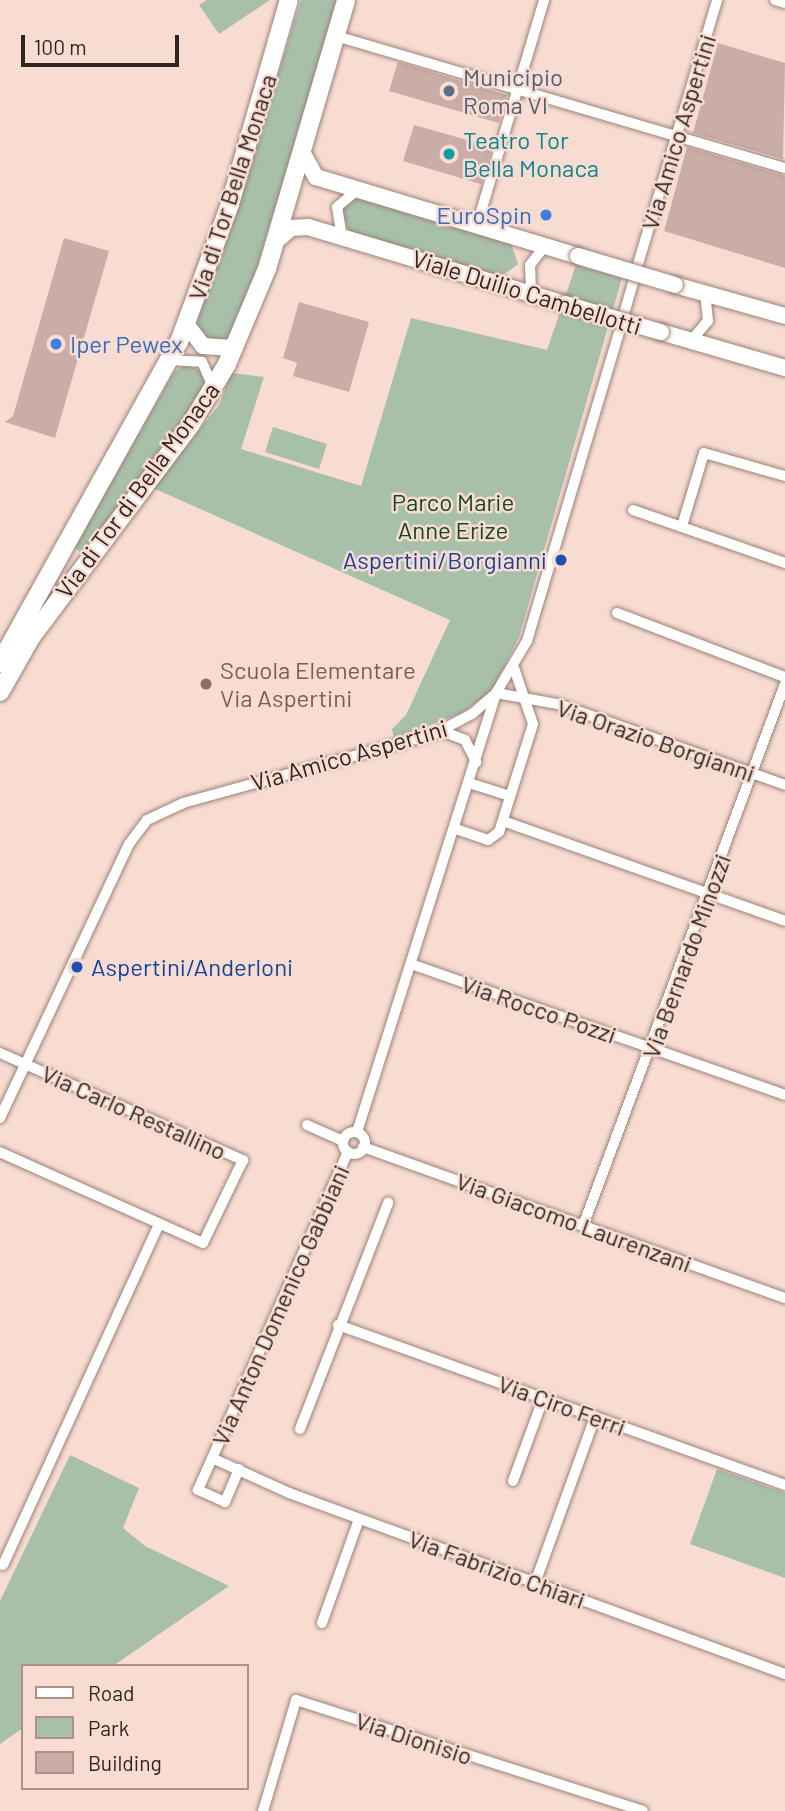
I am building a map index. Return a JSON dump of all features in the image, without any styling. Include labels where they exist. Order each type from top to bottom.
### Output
[{"type":"main road","name":"Via di Tor Bella Monaca","points":[[0,663],[169,360],[186,324],[239,178],[289,0]]},
{"type":"main road","name":"Via di Tor di Bella Monaca","points":[[0,692],[87,557],[213,390],[235,348],[275,243],[346,0]]},
{"type":"main road","name":"Viale Duilio Cambellotti","points":[[302,152],[312,175],[785,316]]},
{"type":"main road","name":"Viale Duilio Cambellotti","points":[[275,243],[296,226],[531,292],[785,368]]},
{"type":"main road","points":[[186,324],[203,346],[235,348]]},
{"type":"street","points":[[477,225],[544,0]]},
{"type":"street","name":"Via Amico Aspertini","points":[[638,264],[680,137],[717,0]]},
{"type":"street","points":[[775,0],[785,3]]},
{"type":"street","points":[[336,36],[785,168]]},
{"type":"street","points":[[342,238],[337,207],[357,190]]},
{"type":"street","points":[[531,292],[530,265],[545,246]]},
{"type":"street","points":[[624,314],[633,282]]},
{"type":"street","points":[[691,341],[708,321],[705,294]]},
{"type":"street","name":"Via Amico Aspertini","points":[[0,1118],[128,844],[150,818],[177,805],[442,731],[496,693],[514,668],[533,622],[619,332]]},
{"type":"street","points":[[169,360],[202,362],[211,372],[213,390]]},
{"type":"street","points":[[682,526],[704,453],[785,476]]},
{"type":"street","points":[[633,510],[785,563]]},
{"type":"street","points":[[617,613],[785,677]]},
{"type":"street","points":[[456,829],[488,840],[496,836],[503,821],[533,724],[514,668]]},
{"type":"street","name":"Via Bernardo Minozzi","points":[[583,1226],[710,894],[785,684]]},
{"type":"street","points":[[346,1146],[357,1132],[456,829],[496,693]]},
{"type":"street","name":"Via Orazio Borgianni","points":[[496,693],[526,701],[558,704],[785,785]]},
{"type":"street","points":[[442,731],[466,740],[476,763]]},
{"type":"street","points":[[469,783],[510,796]]},
{"type":"street","points":[[503,821],[785,921]]},
{"type":"street","name":"Via Rocco Pozzi","points":[[411,964],[785,1095]]},
{"type":"street","name":"Via Carlo Restallino","points":[[0,1053],[243,1160],[203,1243],[159,1224]]},
{"type":"street","points":[[307,1125],[346,1146],[363,1147],[357,1132]]},
{"type":"street","name":"Via Anton Domenico Gabbiani","points":[[239,1469],[225,1502],[198,1490],[346,1146]]},
{"type":"street","name":"Via Giacomo Laurenzani","points":[[363,1147],[785,1297]]},
{"type":"street","points":[[0,1152],[159,1224],[3,1566]]},
{"type":"street","points":[[300,1429],[338,1325],[388,1203]]},
{"type":"street","name":"Via Ciro Ferri","points":[[338,1325],[785,1485]]},
{"type":"street","points":[[513,1481],[543,1399]]},
{"type":"street","points":[[535,1583],[595,1417]]},
{"type":"street","name":"Via Fabrizio Chiari","points":[[212,1458],[359,1519],[785,1674]]},
{"type":"street","points":[[322,1623],[359,1519]]},
{"type":"street","name":"Via Dionisio","points":[[263,1811],[296,1700],[643,1811]]},
{"type":"green space","points":[[207,0],[270,0],[219,34],[199,5]]},
{"type":"green space","points":[[301,0],[338,0],[246,303],[229,338],[211,342],[198,329],[197,319],[234,219]]},
{"type":"green space","points":[[355,198],[511,243],[518,264],[501,277],[349,231],[341,210]]},
{"type":"green space","name":"Parco Marie Anne Erize","points":[[576,265],[622,278],[519,637],[492,691],[461,713],[394,739],[392,729],[406,715],[450,620],[153,488],[219,405],[231,373],[264,377],[241,449],[361,486],[411,318],[547,350]]},
{"type":"green space","points":[[185,365],[202,371],[205,386],[151,466],[81,552],[74,548],[174,372]]},
{"type":"green space","points":[[273,427],[327,444],[319,469],[265,452]]},
{"type":"green space","points":[[70,1455],[139,1488],[123,1528],[145,1546],[229,1586],[116,1664],[21,1664],[21,1729],[0,1744],[0,1601]]},
{"type":"green space","points":[[717,1469],[785,1493],[785,1578],[690,1544]]},
{"type":"building","points":[[718,43],[785,63],[783,159],[693,133]]},
{"type":"building","name":"Municipio Roma VI","points":[[398,62],[507,95],[499,123],[389,91]]},
{"type":"building","name":"Teatro Tor Bella Monaca","points":[[414,125],[492,147],[481,184],[403,161]]},
{"type":"building","points":[[687,147],[785,176],[785,268],[664,231]]},
{"type":"building","name":"Iper Pewex","points":[[64,238],[109,251],[55,438],[5,422],[13,416]]},
{"type":"building","points":[[299,302],[369,322],[349,392],[293,376],[297,363],[283,358]]},
{"type":"place","name":"Municipio Roma VI","points":[[449,91]]},
{"type":"place","name":"Teatro Tor Bella Monaca","points":[[449,154]]},
{"type":"place","name":"EuroSpin","points":[[546,215]]},
{"type":"place","name":"Iper Pewex","points":[[56,344]]},
{"type":"place","name":"Aspertini/Borgianni","points":[[561,560]]},
{"type":"place","name":"Scuola Elementare Via Aspertini","points":[[206,684]]},
{"type":"place","name":"Aspertini/Anderloni","points":[[77,967]]}]
